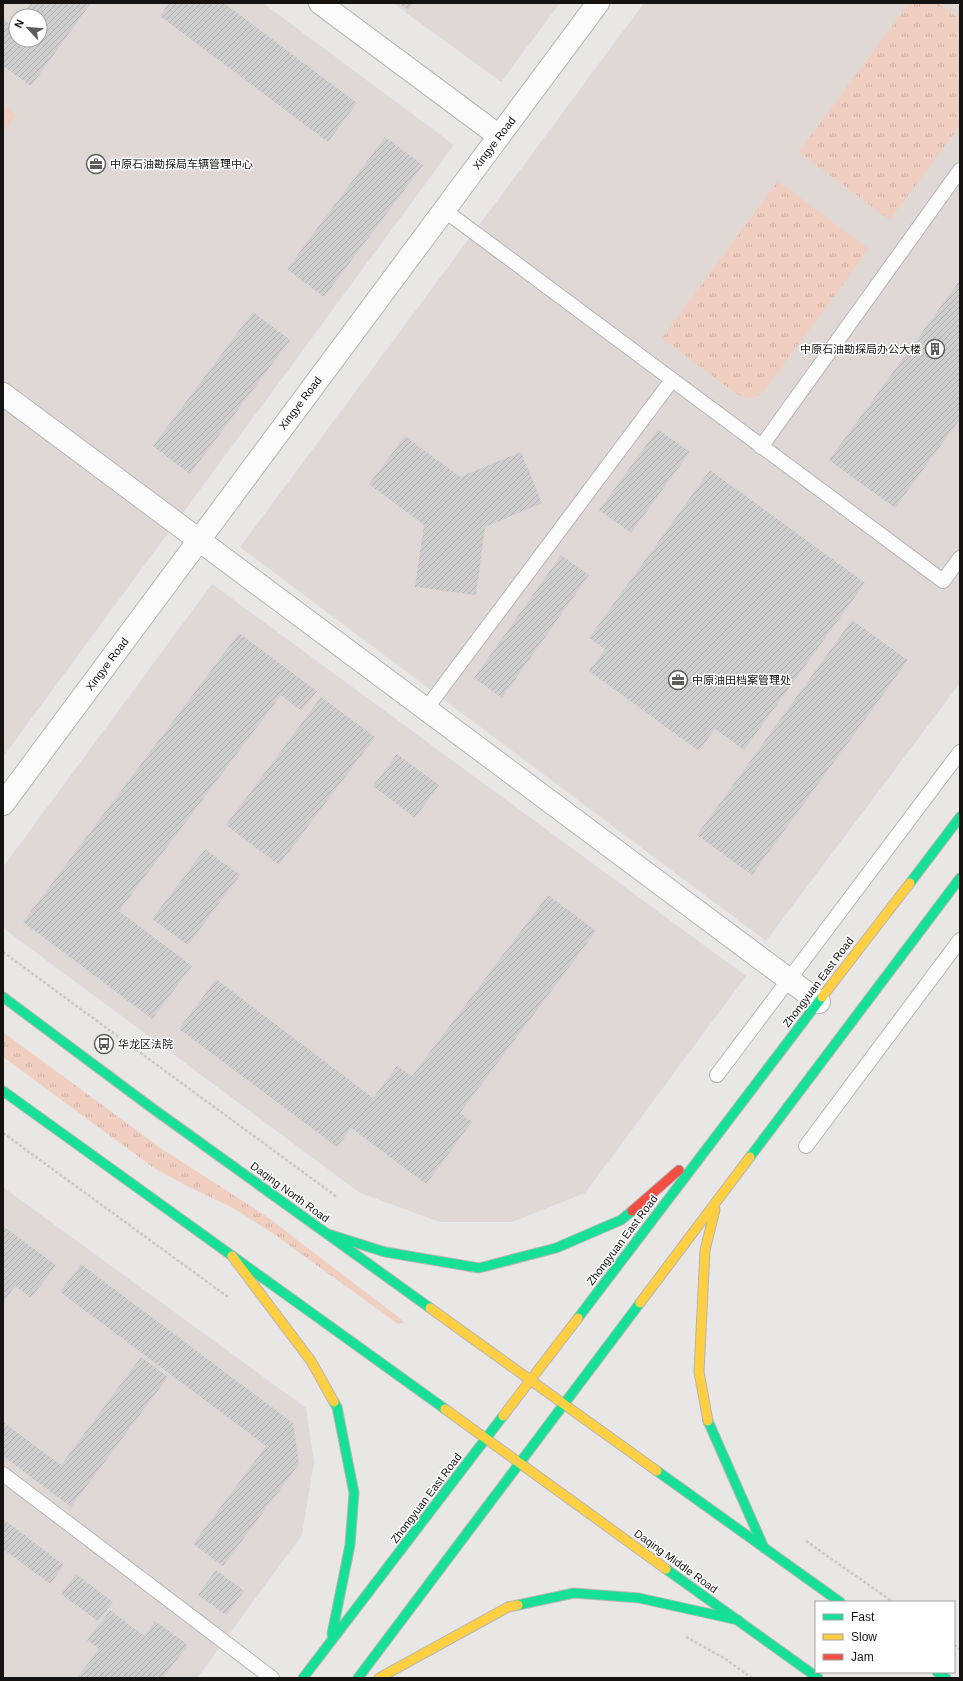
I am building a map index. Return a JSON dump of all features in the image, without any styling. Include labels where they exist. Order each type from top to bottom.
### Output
[{"type":"main road","name":"Zhongyuan East Road","points":[[303,1678],[960,817]]},
{"type":"main road","points":[[358,1678],[960,878]]},
{"type":"main road","name":"Daqing North Road","points":[[3,997],[152,1108],[565,1404]]},
{"type":"main road","points":[[3,1091],[520,1463]]},
{"type":"main road","points":[[328,1234],[385,1252],[478,1268],[556,1248],[621,1220],[712,1142]]},
{"type":"main road","points":[[717,1201],[705,1250],[699,1372],[706,1417],[764,1548]]},
{"type":"main road","points":[[232,1256],[311,1361],[337,1407],[354,1493],[350,1545],[337,1615],[330,1643]]},
{"type":"main road","points":[[565,1404],[839,1601]]},
{"type":"main road","name":"Daqing Middle Road","points":[[520,1463],[818,1678]]},
{"type":"main road","points":[[379,1678],[508,1607],[574,1593],[639,1598],[738,1620]]},
{"type":"street","points":[[320,3],[499,136]]},
{"type":"street","name":"Xingye Road","points":[[3,804],[598,3]]},
{"type":"street","points":[[3,394],[198,541],[819,1002]]},
{"type":"lane","points":[[761,446],[960,170]]},
{"type":"lane","points":[[444,210],[943,581],[960,558]]},
{"type":"lane","points":[[426,709],[672,380]]},
{"type":"lane","points":[[717,1075],[960,752]]},
{"type":"lane","points":[[806,1146],[960,940]]},
{"type":"lane","points":[[3,1474],[272,1678]]},
{"type":"path","points":[[3,952],[337,1197]]},
{"type":"path","points":[[3,1134],[229,1298]]},
{"type":"path","points":[[806,1541],[892,1601]]},
{"type":"shaded area","points":[[3,3],[263,3],[454,145],[3,757]]},
{"type":"shaded area","points":[[393,3],[560,3],[501,82]]},
{"type":"shaded area","points":[[644,3],[960,3],[960,683],[766,941],[240,547]]},
{"type":"shaded area","points":[[212,584],[746,976],[585,1193],[512,1222],[440,1222],[360,1193],[3,928],[3,867]]},
{"type":"shaded area","points":[[3,1187],[306,1408],[314,1462],[302,1535],[197,1678],[3,1678]]},
{"type":"green space","points":[[909,3],[938,3],[960,19],[960,126],[890,220],[799,152]]},
{"type":"green space","points":[[3,105],[16,115],[3,133]]},
{"type":"green space","points":[[778,181],[869,249],[764,391],[755,397],[747,399],[735,393],[662,338]]},
{"type":"green space","points":[[3,1032],[162,1149],[266,1216],[401,1319],[404,1323],[398,1324],[268,1230],[233,1208],[154,1168],[3,1057]]},
{"type":"building","points":[[31,3],[91,3],[31,86],[3,66],[3,48],[5,45],[3,44],[3,19],[8,23],[8,48],[48,48],[48,8],[28,8]]},
{"type":"building","points":[[169,3],[224,3],[357,103],[328,142],[160,16]]},
{"type":"building","points":[[399,3],[413,3],[408,10]]},
{"type":"building","points":[[385,137],[423,165],[324,297],[287,269]]},
{"type":"building","name":"中原石油勘探局办公大楼","points":[[960,280],[960,419],[895,508],[829,460]]},
{"type":"building","points":[[253,312],[290,340],[190,474],[153,446]]},
{"type":"building","points":[[658,429],[690,452],[631,533],[599,510]]},
{"type":"building","points":[[405,436],[460,477],[521,452],[542,503],[485,527],[476,595],[415,587],[424,525],[369,484]]},
{"type":"building","points":[[710,470],[865,583],[744,750],[715,729],[699,751],[589,671],[605,649],[589,638]]},
{"type":"building","points":[[561,555],[589,575],[502,698],[474,678]]},
{"type":"building","points":[[852,620],[908,660],[752,875],[697,835]]},
{"type":"building","points":[[239,633],[317,691],[301,711],[281,695],[119,911],[192,966],[152,1019],[23,922]]},
{"type":"building","points":[[321,697],[375,737],[279,865],[226,825]]},
{"type":"building","points":[[397,754],[439,785],[415,818],[373,786]]},
{"type":"building","points":[[205,849],[240,875],[188,945],[152,919]]},
{"type":"building","points":[[548,895],[596,931],[460,1113],[472,1122],[426,1184],[351,1128],[337,1147],[179,1029],[216,979],[373,1098],[397,1066],[412,1076]]},
{"type":"building","points":[[3,1226],[56,1265],[31,1298],[15,1286],[3,1303]]},
{"type":"building","points":[[81,1264],[293,1423],[299,1464],[223,1566],[193,1544],[266,1446],[60,1292]]},
{"type":"building","points":[[141,1357],[168,1377],[71,1507],[3,1456],[3,1422],[61,1465]]},
{"type":"building","points":[[3,1519],[64,1565],[50,1584],[3,1549]]},
{"type":"building","points":[[216,1570],[244,1591],[226,1615],[198,1595]]},
{"type":"building","points":[[76,1574],[113,1602],[98,1621],[61,1594]]},
{"type":"building","points":[[110,1610],[144,1636],[155,1621],[188,1645],[163,1678],[77,1678],[99,1649],[87,1640]]},
{"type":"traffic: fast","points":[[910,883],[960,817]]},
{"type":"traffic: fast","points":[[750,1157],[960,878]]},
{"type":"traffic: fast","points":[[3,997],[152,1108],[430,1308]]},
{"type":"traffic: fast","points":[[578,1318],[822,997]]},
{"type":"traffic: fast","points":[[3,1091],[445,1409]]},
{"type":"traffic: fast","points":[[328,1234],[385,1252],[479,1268],[556,1248],[621,1220],[632,1211]]},
{"type":"traffic: fast","points":[[358,1678],[640,1303]]},
{"type":"traffic: fast","points":[[332,1634],[350,1545],[354,1493],[337,1407],[334,1402]]},
{"type":"traffic: fast","points":[[303,1678],[503,1416]]},
{"type":"traffic: fast","points":[[708,1421],[764,1548]]},
{"type":"traffic: fast","points":[[657,1471],[839,1601]]},
{"type":"traffic: fast","points":[[666,1569],[818,1678]]},
{"type":"traffic: fast","points":[[518,1605],[574,1593],[639,1598],[738,1620]]},
{"type":"traffic: fast","points":[[938,1673],[946,1678]]},
{"type":"traffic: slow","points":[[822,997],[910,883]]},
{"type":"traffic: slow","points":[[640,1303],[750,1157]]},
{"type":"traffic: slow","points":[[708,1421],[699,1372],[705,1250],[715,1210]]},
{"type":"traffic: slow","points":[[232,1256],[311,1361],[334,1402]]},
{"type":"traffic: slow","points":[[430,1308],[657,1471]]},
{"type":"traffic: slow","points":[[503,1416],[578,1318]]},
{"type":"traffic: slow","points":[[445,1409],[666,1569]]},
{"type":"traffic: slow","points":[[379,1678],[508,1607],[518,1605]]},
{"type":"traffic: jam","points":[[632,1211],[679,1170]]},
{"type":"place","name":"中原石油勘探局车辆管理中心","points":[[96,164]]},
{"type":"place","name":"中原石油勘探局办公大楼","points":[[935,349]]},
{"type":"place","name":"中原油田档案管理处","points":[[678,680]]},
{"type":"place","name":"华龙区法院","points":[[104,1044]]}]
